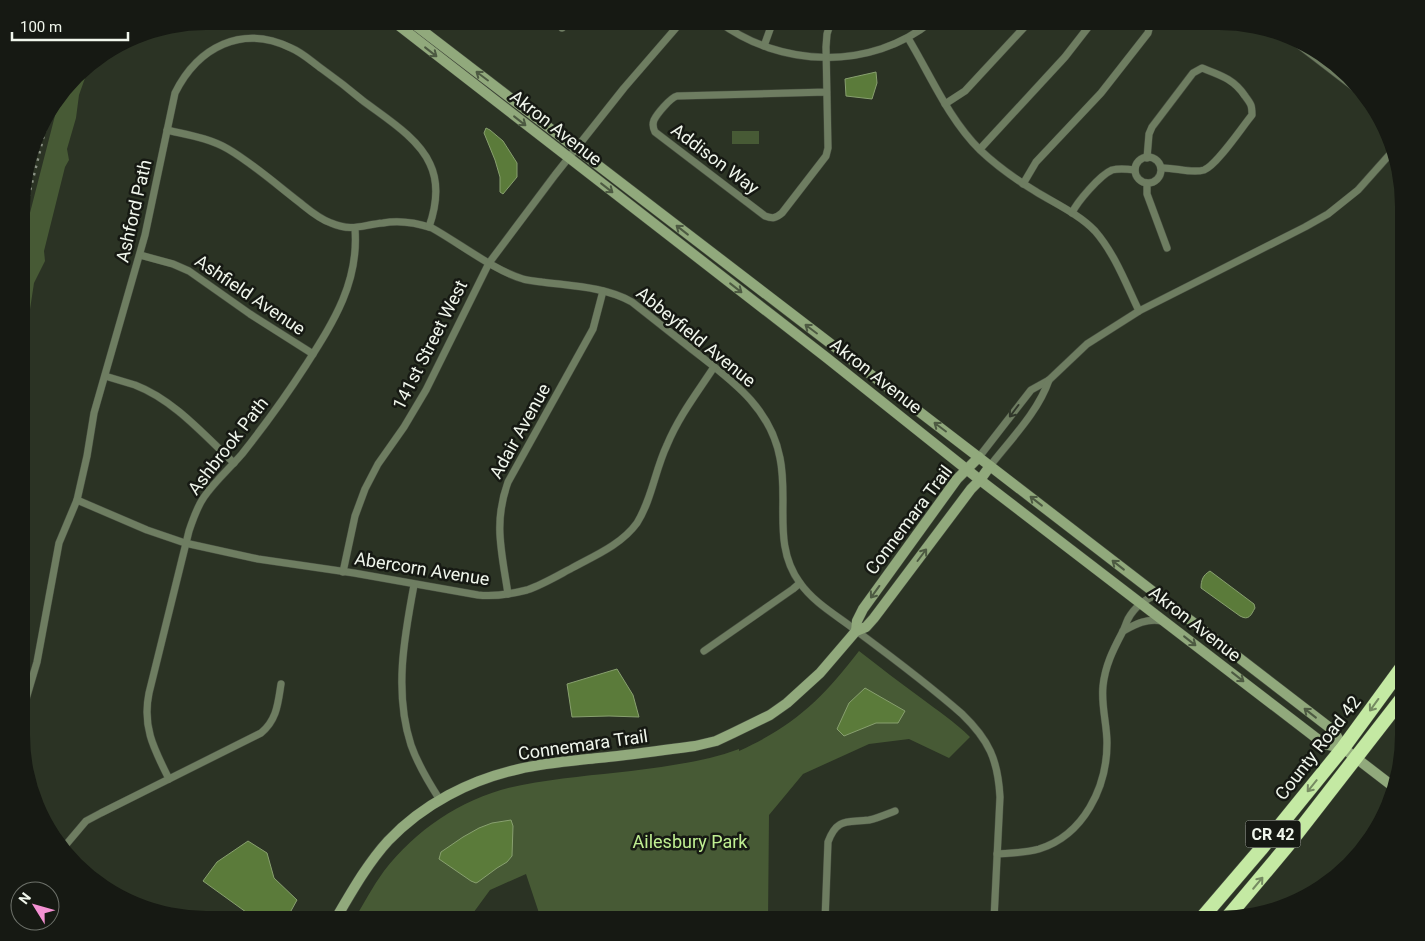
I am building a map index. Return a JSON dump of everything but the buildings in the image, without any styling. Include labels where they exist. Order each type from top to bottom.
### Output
[{"type":"highway","name":"County Road 42","points":[[1209,911],[1343,748],[1395,677]]},
{"type":"highway","name":"County Road 42","points":[[1233,910],[1282,853],[1395,707]]},
{"type":"street","name":"Akron Avenue","points":[[404,30],[827,358],[980,480],[1324,744],[1343,748]]},
{"type":"street","name":"Akron Avenue","points":[[422,30],[1334,731],[1343,748],[1388,783]]},
{"type":"street","name":"141st Street West","points":[[343,572],[355,516],[364,489],[422,397],[489,263],[568,158],[624,88],[674,30]]},
{"type":"street","points":[[731,30],[740,36],[784,52],[826,58],[873,52],[908,38],[919,30]]},
{"type":"street","points":[[764,46],[770,30]]},
{"type":"street","name":"Addison Way","points":[[826,92],[677,96],[672,98],[654,121],[653,127],[655,132],[765,216],[771,219],[777,218],[826,156],[828,148],[826,58],[828,30]]},
{"type":"street","points":[[945,104],[965,91],[1022,30]]},
{"type":"street","points":[[980,149],[1065,57],[1086,30]]},
{"type":"street","points":[[1023,184],[1036,162],[1101,93],[1148,34],[1149,30]]},
{"type":"street","points":[[908,38],[961,129],[1003,170],[1072,213],[1094,231],[1109,252],[1140,311]]},
{"type":"street","name":"Ashford Path","points":[[30,686],[37,662],[59,543],[77,500],[88,456],[94,413],[140,255],[175,93],[180,82],[191,67],[206,54],[225,44],[246,39],[268,40],[284,45],[306,56],[399,128],[425,155],[432,169],[436,184],[436,200],[429,227]]},
{"type":"street","points":[[1147,158],[1149,134],[1152,127],[1193,73],[1202,68],[1232,81],[1241,89],[1252,106],[1252,114],[1214,164],[1204,170],[1194,171],[1161,168]]},
{"type":"street","name":"Abbeyfield Avenue","points":[[167,130],[206,139],[223,146],[322,219],[336,225],[355,229],[392,222],[429,227],[489,263],[524,279],[603,291],[622,296],[745,393],[767,422],[775,439],[783,478],[783,542],[792,571],[800,583],[817,602],[949,702],[974,726],[991,752],[996,766],[1000,797],[994,911]]},
{"type":"street","points":[[979,457],[1031,390],[1050,380],[1088,344],[1140,311],[1328,214],[1358,190],[1388,157]]},
{"type":"street","points":[[1147,158],[1156,160],[1161,168],[1158,179],[1151,183],[1139,179],[1135,170],[1139,162],[1147,158]]},
{"type":"street","points":[[1072,213],[1076,205],[1106,173],[1121,169],[1135,170]]},
{"type":"street","points":[[1147,183],[1147,194],[1167,248]]},
{"type":"street","name":"Ashbrook Path","points":[[169,779],[152,744],[147,727],[146,710],[185,543],[193,519],[205,496],[234,463],[284,399],[337,314],[351,280],[355,256],[355,229]]},
{"type":"street","name":"Ashfield Avenue","points":[[140,255],[173,264],[189,271],[250,314],[313,354]]},
{"type":"street","name":"Adair Avenue","points":[[508,594],[499,534],[500,508],[503,495],[508,482],[593,329],[603,291]]},
{"type":"street","name":"Abercorn Avenue","points":[[77,500],[147,530],[185,543],[258,559],[478,596],[508,594],[538,586],[601,552],[621,540],[635,525],[644,511],[660,460],[684,409],[714,367]]},
{"type":"street","points":[[105,376],[135,386],[173,407],[234,463]]},
{"type":"street","points":[[990,466],[1025,422],[1045,393],[1050,380]]},
{"type":"street","name":"Connemara Trail","points":[[856,630],[857,621],[863,610],[958,480],[979,457]]},
{"type":"street","name":"Connemara Trail","points":[[341,911],[362,876],[388,841],[419,814],[467,785],[490,776],[520,768],[695,746],[716,741],[761,719],[787,703],[820,673],[856,630],[866,627],[874,618],[990,466]]},
{"type":"street","points":[[704,651],[800,583]]},
{"type":"street","points":[[414,585],[402,666],[402,706],[411,746],[422,770],[440,800]]},
{"type":"street","points":[[997,854],[1024,852],[1054,842],[1076,825],[1092,804],[1102,782],[1106,761],[1107,742],[1102,696],[1110,655],[1129,617],[1140,602],[1157,594]]},
{"type":"street","points":[[1123,632],[1145,621],[1165,621]]},
{"type":"street","points":[[67,843],[86,821],[256,736],[266,729],[276,715],[281,684]]},
{"type":"street","points":[[825,911],[828,842],[836,827],[843,822],[870,820],[895,811]]},
{"type":"green space","points":[[84,80],[79,95],[76,118],[67,149],[69,160],[65,167],[44,251],[45,261],[34,283],[30,309],[30,213],[55,117],[66,99]]},
{"type":"green space","points":[[732,131],[759,131],[759,144],[732,144]]},
{"type":"green space","name":"Ailesbury Park","points":[[859,651],[952,721],[970,737],[949,758],[909,739],[869,744],[803,774],[769,815],[768,911],[538,911],[526,874],[490,890],[475,911],[359,911],[384,871],[412,840],[445,815],[482,796],[522,785],[672,765],[713,757],[739,749],[739,751],[792,721],[820,697]]},
{"type":"shaded area","points":[[876,72],[877,83],[872,99],[846,96],[845,79]]},
{"type":"shaded area","points":[[486,128],[503,141],[517,163],[517,177],[503,194],[500,192],[500,177],[495,160],[484,133]]},
{"type":"shaded area","points":[[1210,571],[1254,604],[1255,608],[1248,618],[1240,616],[1201,588],[1203,578]]},
{"type":"shaded area","points":[[617,669],[633,695],[639,717],[572,717],[567,684]]},
{"type":"shaded area","points":[[865,688],[905,711],[898,723],[876,723],[844,736],[837,729],[849,703]]},
{"type":"shaded area","points":[[511,820],[513,826],[512,856],[507,862],[478,882],[471,881],[439,859],[441,852],[479,828],[492,823]]},
{"type":"shaded area","points":[[248,841],[267,853],[274,878],[297,900],[291,911],[245,911],[203,881],[217,862]]},
{"type":"railway","points":[[32,183],[43,139]]}]
